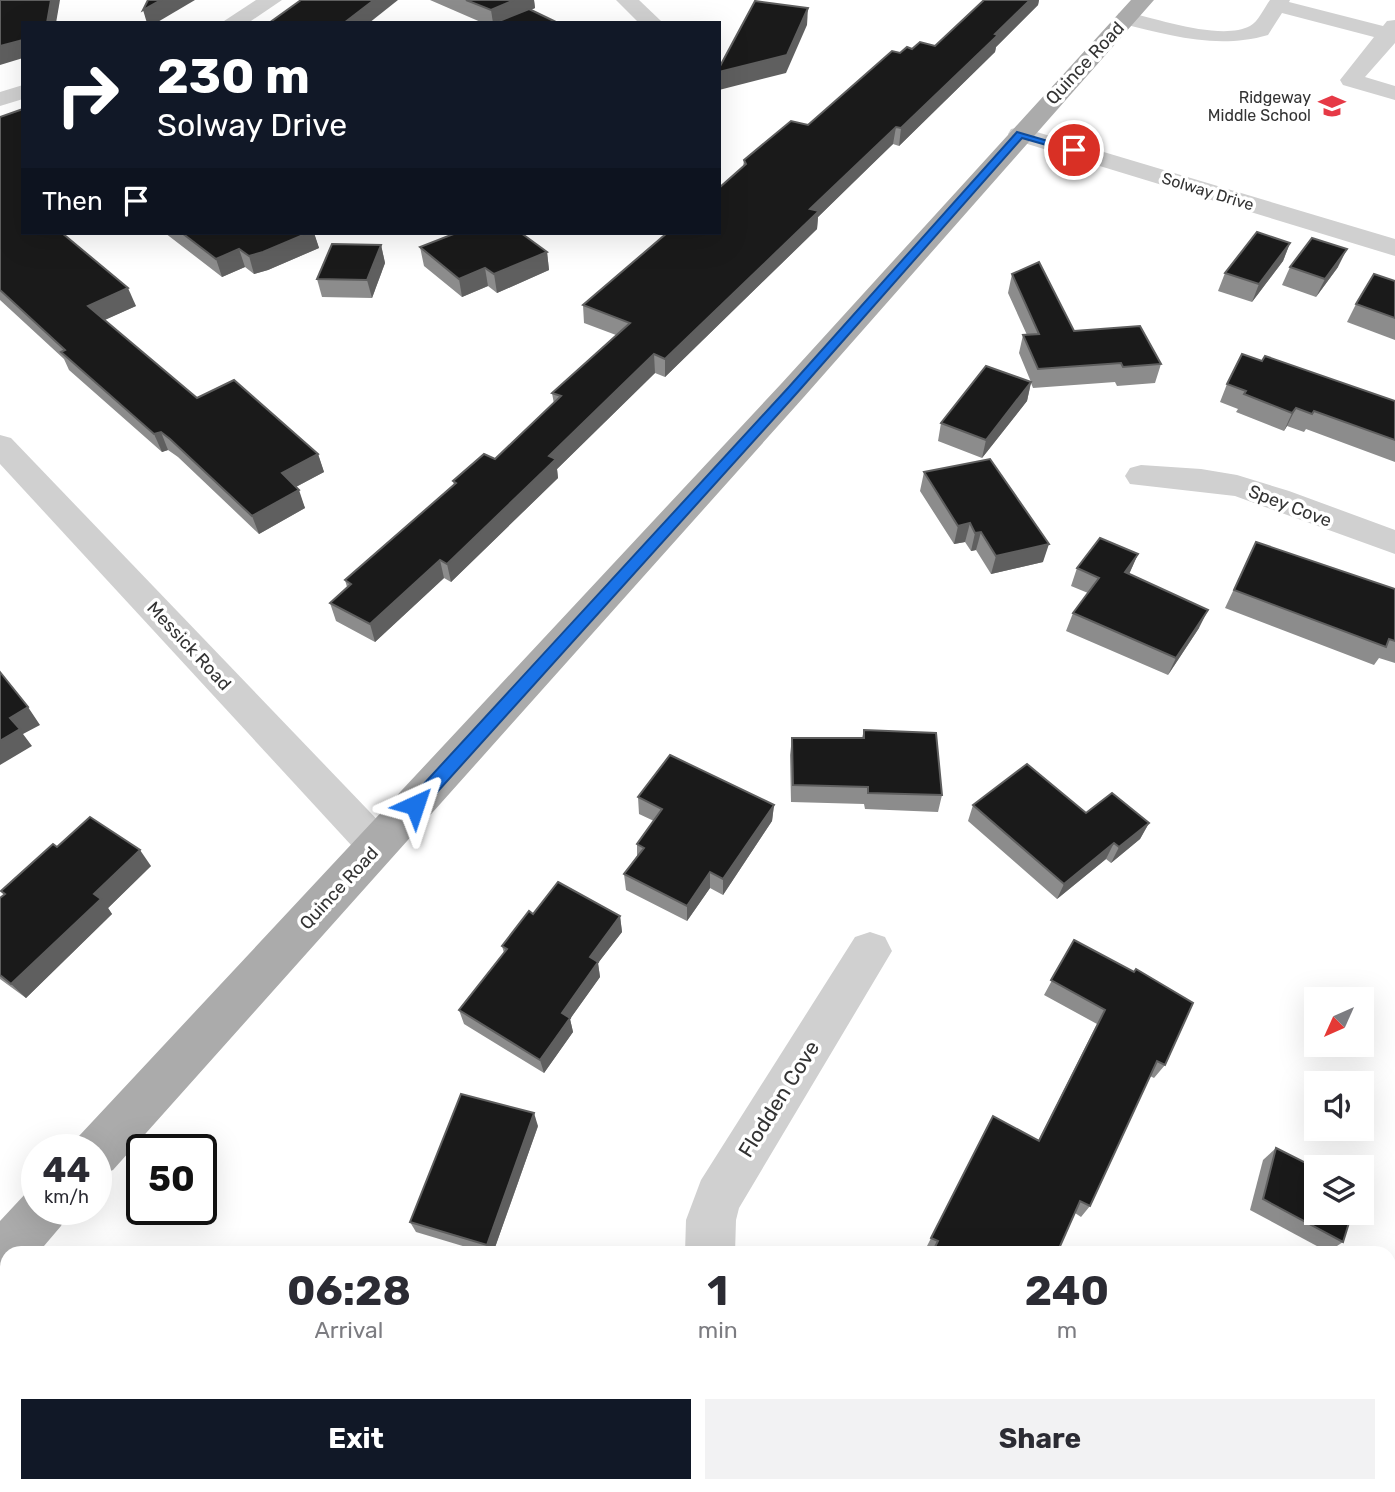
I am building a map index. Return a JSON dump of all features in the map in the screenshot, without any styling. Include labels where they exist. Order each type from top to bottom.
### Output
[{"type":"main road","name":"Quince Road","points":[[112,1136],[792,391],[1143,0]]},
{"type":"main road","points":[[11,1246],[30,1225]]},
{"type":"street","points":[[235,21],[271,0]]},
{"type":"street","points":[[626,0],[650,20]]},
{"type":"street","points":[[1127,18],[1192,33],[1236,37],[1260,30],[1279,3],[1393,32],[1351,80],[1395,93]]},
{"type":"street","points":[[0,99],[21,93]]},
{"type":"street","name":"Solway Drive","points":[[1020,134],[1395,248]]},
{"type":"street","name":"Messick Road","points":[[0,445],[377,846]]},
{"type":"street","name":"Spey Cove","points":[[1141,476],[1195,479],[1234,485],[1263,493],[1321,518],[1395,542]]},
{"type":"street","name":"Flodden Cove","points":[[710,1246],[710,1220],[718,1198],[870,951]]},
{"type":"building","points":[[0,0],[51,0],[47,21],[21,21],[21,41],[0,46]]},
{"type":"building","points":[[148,0],[161,0],[143,10]]},
{"type":"building","points":[[301,0],[374,0],[347,21],[272,21]]},
{"type":"building","points":[[466,0],[514,0],[491,10]]},
{"type":"building","points":[[984,0],[1030,0],[995,34],[998,35],[901,128],[896,127],[810,209],[819,211],[665,359],[654,354],[549,456],[556,459],[447,564],[440,560],[370,624],[330,603],[351,584],[345,580],[456,483],[453,481],[484,454],[495,459],[561,396],[552,393],[630,323],[583,305],[665,235],[721,235],[721,186],[746,164],[744,160],[791,121],[808,125],[892,51],[900,53],[907,47],[912,49],[920,42],[935,46]]},
{"type":"building","points":[[755,1],[808,8],[787,55],[721,72],[721,64]]},
{"type":"building","points":[[529,9],[554,21],[499,21]]},
{"type":"building","points":[[21,110],[21,235],[64,235],[128,288],[88,306],[197,398],[234,380],[318,454],[282,473],[299,490],[252,516],[170,439],[161,432],[154,434],[61,352],[65,350],[0,290],[0,117]]},
{"type":"building","points":[[1257,232],[1290,243],[1259,284],[1225,273]]},
{"type":"building","points":[[185,235],[303,235],[249,256],[239,249],[216,259]]},
{"type":"building","points":[[451,235],[524,235],[547,252],[494,274],[485,268],[459,279],[420,247]]},
{"type":"building","points":[[1312,238],[1347,249],[1325,279],[1290,267]]},
{"type":"building","points":[[332,244],[381,245],[367,280],[317,279]]},
{"type":"building","points":[[1039,262],[1074,331],[1140,326],[1161,364],[1123,367],[1121,363],[1038,369],[1023,335],[1039,334],[1012,274]]},
{"type":"building","points":[[1374,274],[1395,281],[1395,318],[1356,304]]},
{"type":"building","points":[[1242,354],[1262,361],[1265,356],[1395,401],[1395,440],[1314,411],[1312,414],[1296,408],[1292,413],[1244,394],[1246,391],[1227,384]]},
{"type":"building","points":[[986,366],[1031,382],[986,440],[941,423]]},
{"type":"building","points":[[990,459],[1049,544],[996,556],[981,532],[975,533],[970,523],[958,526],[924,472]]},
{"type":"building","points":[[1100,538],[1138,554],[1125,572],[1208,610],[1176,658],[1073,613],[1099,578],[1077,568]]},
{"type":"building","points":[[1256,542],[1395,589],[1395,641],[1389,639],[1386,647],[1234,590]]},
{"type":"building","points":[[0,672],[28,707],[10,718],[20,729],[0,741]]},
{"type":"building","points":[[864,730],[936,733],[942,795],[868,793],[868,787],[793,785],[792,738],[864,738]]},
{"type":"building","points":[[670,755],[774,805],[723,879],[710,872],[687,906],[624,874],[644,848],[637,844],[662,809],[638,797]]},
{"type":"building","points":[[1027,764],[1086,813],[1112,793],[1149,823],[1119,847],[1114,843],[1064,884],[973,805]]},
{"type":"building","points":[[90,817],[140,850],[94,894],[101,899],[11,984],[0,975],[0,898],[5,894],[1,891],[53,844],[57,847]]},
{"type":"building","points":[[558,882],[620,916],[590,957],[598,962],[562,1013],[570,1018],[540,1060],[459,1010],[507,949],[502,946],[529,911],[533,914]]},
{"type":"building","points":[[1074,940],[1134,972],[1136,969],[1193,1003],[1165,1065],[1157,1061],[1090,1206],[1080,1201],[1060,1246],[936,1246],[938,1241],[931,1238],[993,1116],[1039,1141],[1105,1010],[1051,980]]},
{"type":"building","points":[[461,1094],[534,1113],[487,1245],[410,1222]]},
{"type":"building","points":[[1276,1148],[1304,1162],[1304,1221],[1263,1199]]},
{"type":"building","points":[[1311,1225],[1348,1225],[1343,1242]]},
{"type":"place","name":"Ridgeway Middle School","points":[[1332,106]]},
{"type":"route","points":[[415,805],[792,391],[1020,134],[1074,150]]}]
